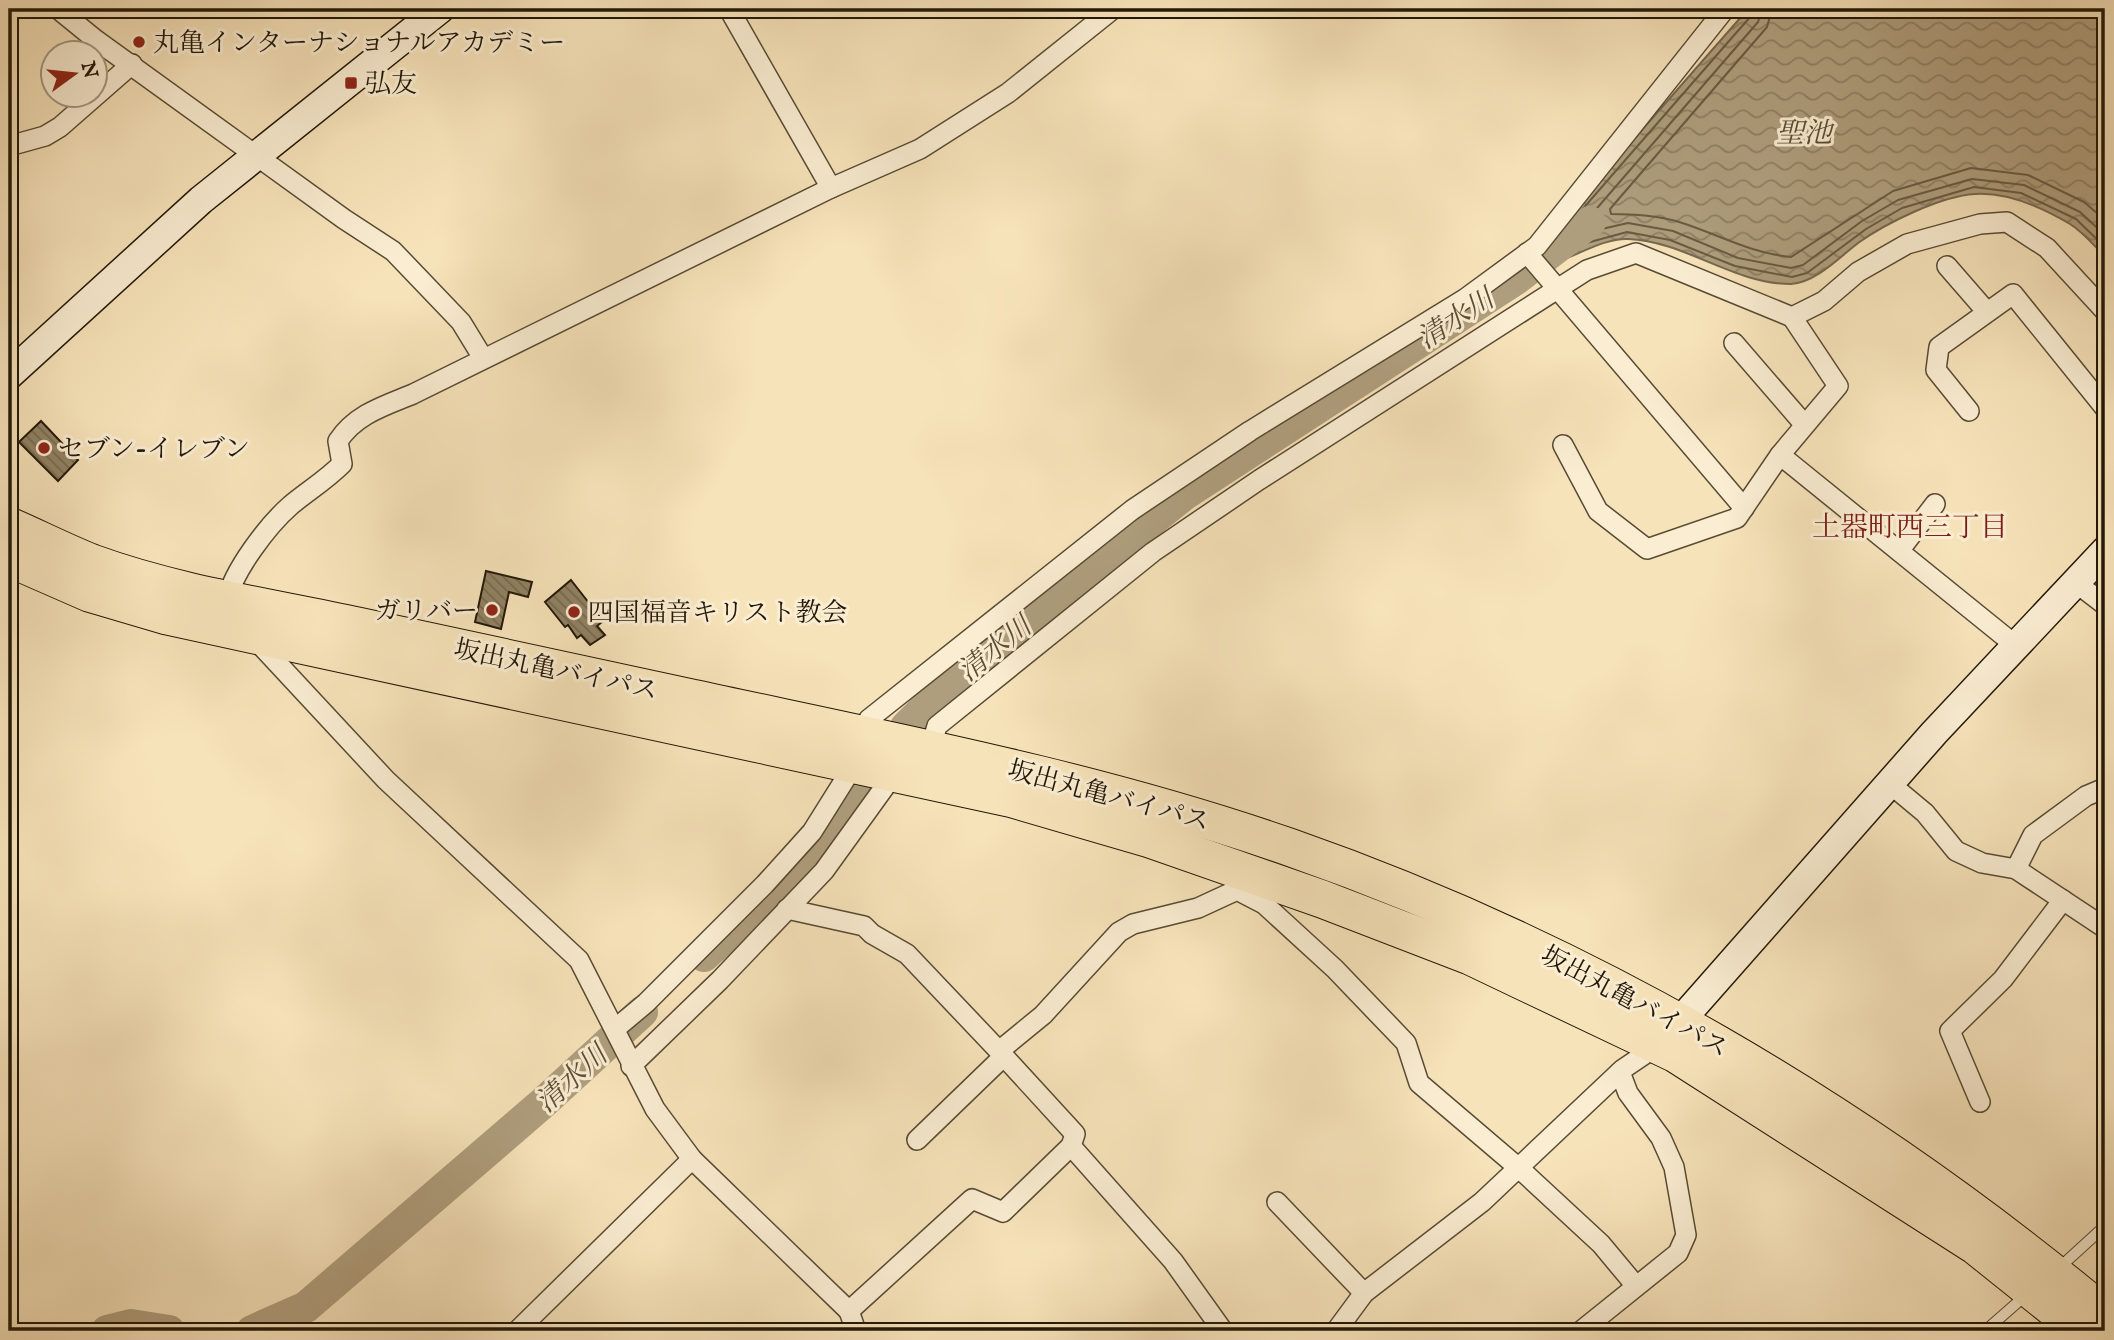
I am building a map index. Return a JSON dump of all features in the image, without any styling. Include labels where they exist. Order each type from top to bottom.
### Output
[{"type":"highway","name":"坂出丸亀バイパス","points":[[9,526],[95,564],[227,600],[857,750],[894,774],[1013,799],[1150,839],[1239,880],[1470,956],[1668,1034]]},
{"type":"highway","name":"坂出丸亀バイパス","points":[[9,558],[89,593],[252,636],[857,750],[930,750],[1166,808],[1251,834],[1416,895],[1491,927],[1668,1034],[1759,1105],[1976,1246],[2105,1315]]},
{"type":"highway","name":"坂出丸亀バイパス","points":[[2043,1281],[2082,1331]]},
{"type":"street","points":[[58,9],[96,40],[393,251],[461,322],[483,358]]},
{"type":"street","points":[[729,9],[831,188]]},
{"type":"street","points":[[227,600],[231,581],[271,528],[290,506],[320,486],[342,464],[338,442],[348,425],[831,188],[920,149],[1008,93],[1113,9]]},
{"type":"street","points":[[615,1029],[646,1003],[765,884],[812,832],[857,750],[869,719],[1132,510],[1250,431],[1466,298],[1537,246],[1725,9]]},
{"type":"street","points":[[9,375],[159,237],[426,13]]},
{"type":"street","points":[[9,146],[44,136],[60,127],[132,64]]},
{"type":"street","points":[[1792,317],[1824,301],[1858,272],[1906,244],[1980,225],[2007,222],[2047,248],[2105,311]]},
{"type":"street","points":[[1527,253],[1744,508]]},
{"type":"street","points":[[930,750],[937,726],[1153,552],[1259,480],[1587,270],[1614,258],[1636,253],[1792,317],[1838,386],[1780,455],[1737,518],[1647,549],[1598,511],[1563,445]]},
{"type":"street","points":[[1947,266],[1987,312]]},
{"type":"street","points":[[1969,411],[1936,370],[1939,347],[2013,293],[2105,408]]},
{"type":"street","points":[[1734,343],[1804,424]]},
{"type":"street","points":[[1780,455],[2015,645]]},
{"type":"street","points":[[1899,551],[1935,504]]},
{"type":"street","points":[[1336,1331],[1364,1293],[1520,1168],[1620,1072],[1668,1034],[1889,783],[2105,551]]},
{"type":"street","points":[[2076,582],[2105,605]]},
{"type":"street","points":[[252,636],[386,780],[579,960],[655,1109],[692,1159],[849,1311],[856,1331]]},
{"type":"street","points":[[631,1066],[720,980],[824,871],[894,774]]},
{"type":"street","points":[[1889,783],[1925,813],[1956,851],[1982,863],[2016,869],[2105,928]]},
{"type":"street","points":[[2016,869],[2033,835],[2086,796],[2105,788]]},
{"type":"street","points":[[917,1140],[1001,1053],[1043,1015],[1119,932],[1133,924],[1198,908],[1239,880],[1251,834]]},
{"type":"street","points":[[1239,880],[1335,969],[1406,1043],[1419,1083],[1520,1168],[1601,1244],[1636,1286]]},
{"type":"street","points":[[1980,1102],[1950,1031],[2003,979],[2063,900]]},
{"type":"street","points":[[787,909],[864,926],[872,934],[906,954],[1075,1134],[1071,1146],[1003,1212],[972,1199],[849,1311]]},
{"type":"street","points":[[1581,1331],[1678,1253],[1686,1235],[1674,1167],[1661,1138],[1628,1093],[1620,1072]]},
{"type":"street","points":[[1071,1146],[1173,1261],[1223,1331]]},
{"type":"street","points":[[517,1331],[692,1159]]},
{"type":"street","points":[[1277,1202],[1364,1293]]},
{"type":"lane","points":[[1985,1331],[2105,1226]]},
{"type":"water","name":"聖池","points":[[1748,9],[2105,9],[2105,256],[2075,227],[2048,212],[2012,198],[1975,194],[1930,205],[1898,219],[1858,243],[1818,274],[1800,283],[1770,282],[1749,277],[1669,247],[1628,239],[1605,243],[1567,258],[1548,237]]},
{"type":"building","points":[[41,421],[78,460],[58,481],[19,442]]},
{"type":"building","name":"ガリバー","points":[[486,571],[532,582],[528,597],[509,592],[501,629],[475,622]]},
{"type":"building","name":"四国福音キリスト教会","points":[[571,580],[603,621],[597,626],[605,635],[590,645],[581,635],[577,638],[568,625],[565,627],[545,602]]},
{"type":"waterway","name":"清水川","points":[[906,727],[962,672],[1185,494],[1516,279],[1590,222]]},
{"type":"waterway","name":"清水川","points":[[704,956],[794,874],[859,789]]},
{"type":"waterway","name":"清水川","points":[[252,1331],[306,1307],[544,1102],[642,1012]]},
{"type":"waterway","name":"清水川","points":[[107,1331],[131,1325],[169,1331]]},
{"type":"place","name":"丸亀インターナショナルアカデミー","points":[[139,42]]},
{"type":"place","name":"弘友","points":[[351,83]]},
{"type":"place","name":"セブン-イレブン","points":[[44,448]]},
{"type":"place","name":"ガリバー","points":[[492,610]]},
{"type":"place","name":"四国福音キリスト教会","points":[[574,612]]},
{"type":"district","name":"土器町西三丁目","points":[[1910,526]]}]
